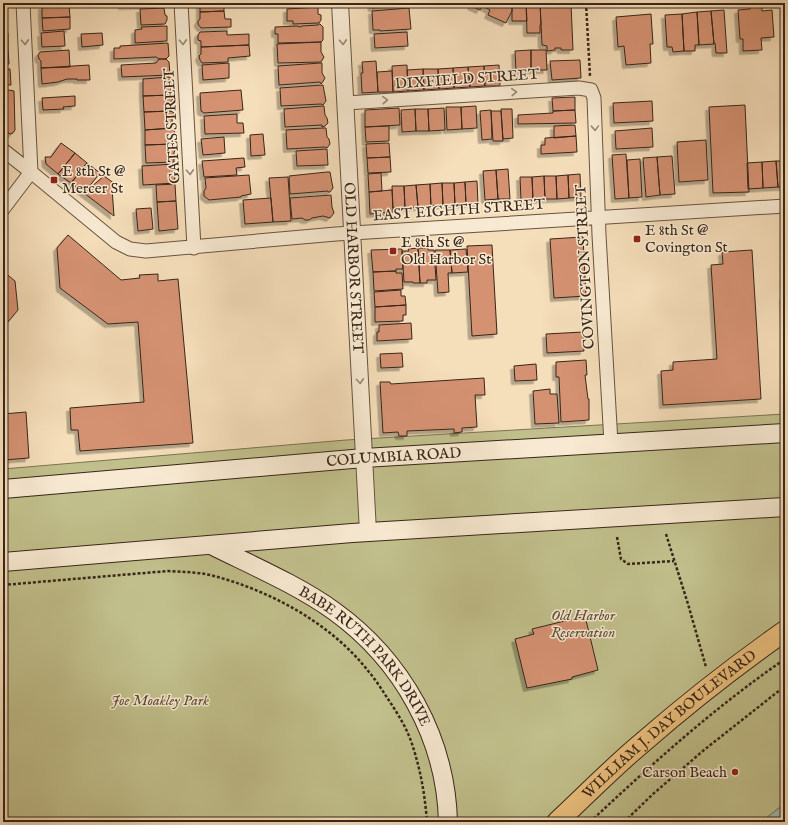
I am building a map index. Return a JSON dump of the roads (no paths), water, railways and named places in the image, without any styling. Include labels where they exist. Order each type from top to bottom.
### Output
[{"type":"main road","name":"COLUMBIA ROAD","points":[[3,489],[364,458],[785,433]]},
{"type":"main road","points":[[3,562],[368,532],[785,507]]},
{"type":"main road","name":"BABE RUTH PARK DRIVE","points":[[211,545],[285,582],[333,610],[355,627],[376,648],[396,672],[412,696],[426,723],[437,751],[444,779],[448,807],[448,822]]},
{"type":"main road","name":"WILLIAM J. DAY BOULEVARD","points":[[557,822],[640,744],[685,706],[728,672],[785,631]]},
{"type":"street","points":[[3,209],[31,172],[23,3]]},
{"type":"street","name":"GATES STREET","points":[[181,3],[194,248]]},
{"type":"street","name":"OLD HARBOR STREET","points":[[340,3],[368,532]]},
{"type":"street","name":"DIXFIELD STREET","points":[[346,103],[579,88],[591,85]]},
{"type":"street","name":"COVINGTON STREET","points":[[591,85],[594,98],[598,217],[611,443]]},
{"type":"street","name":"EAST EIGHTH STREET","points":[[3,150],[116,242],[125,248],[141,251],[194,248],[353,233],[785,206]]},
{"type":"place","name":"E 8th St @ Mercer St","points":[[54,180]]},
{"type":"place","name":"E 8th St @ Covington St","points":[[637,239]]},
{"type":"place","name":"E 8th St @ Old Harbor St","points":[[393,251]]},
{"type":"place","name":"Carson Beach","points":[[735,772]]},
{"type":"park label","name":"Old Harbor Reservation","points":[[583,624]]},
{"type":"park label","name":"Joe Moakley Park","points":[[160,700]]}]
